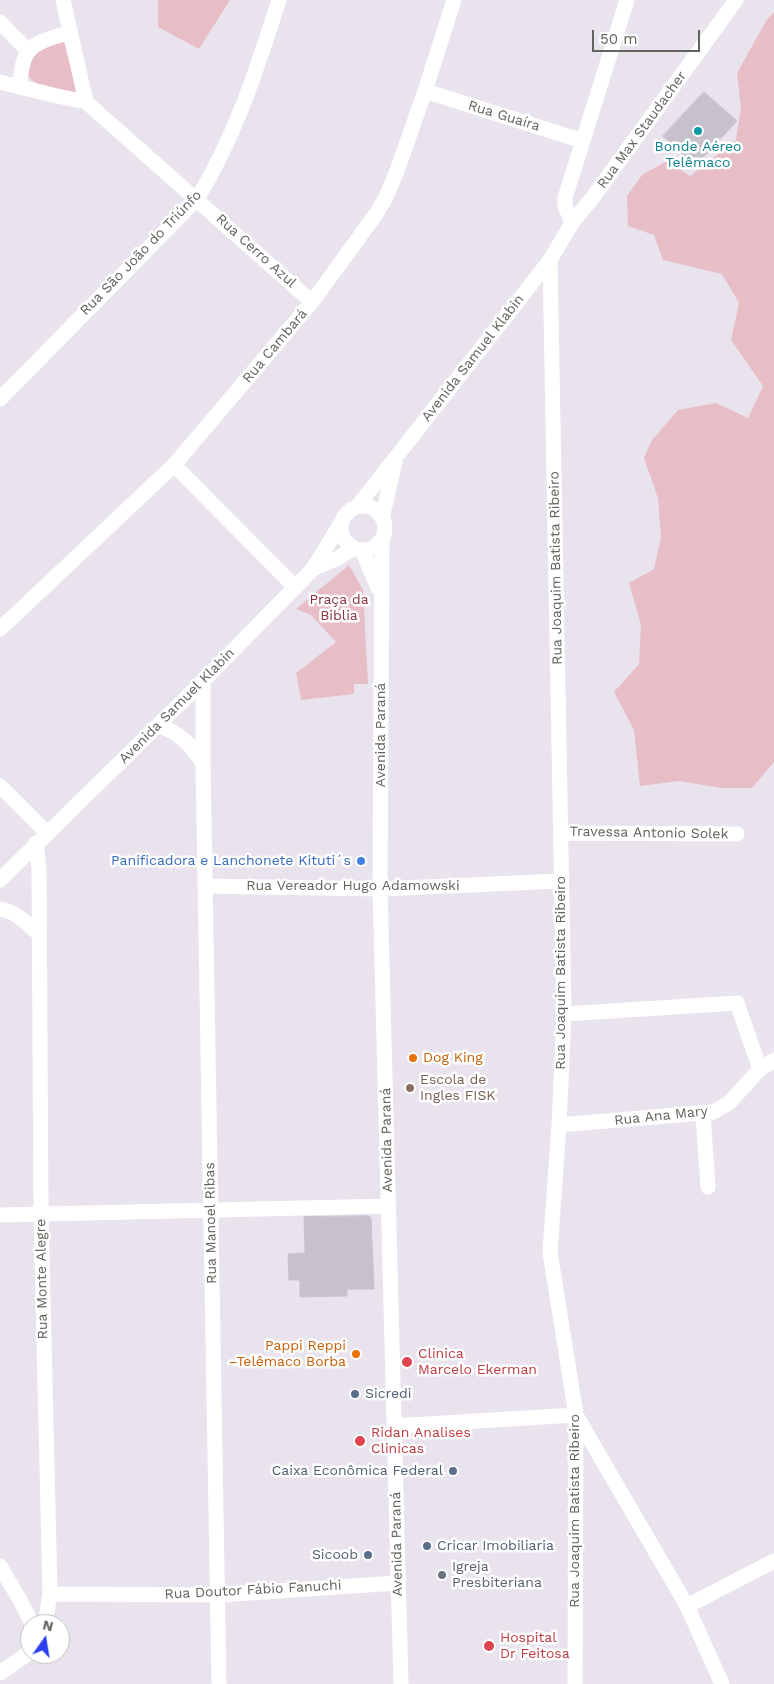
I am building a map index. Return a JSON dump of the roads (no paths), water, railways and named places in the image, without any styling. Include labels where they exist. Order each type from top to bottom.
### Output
[{"type":"street","points":[[0,82],[86,102],[63,0]]},
{"type":"street","name":"Rua São João do Triúnfo","points":[[0,399],[197,198],[210,177],[237,121],[255,74],[279,0]]},
{"type":"street","name":"Rua Cambará","points":[[0,629],[174,465],[312,302],[376,214],[386,196],[425,91],[454,0]]},
{"type":"street","points":[[572,223],[565,206],[565,198],[627,0]]},
{"type":"street","name":"Rua Max Staudacher","points":[[550,260],[572,223],[593,197],[736,0]]},
{"type":"street","points":[[0,22],[28,51]]},
{"type":"street","points":[[20,86],[28,51],[44,41],[70,32]]},
{"type":"street","name":"Rua Guaíra","points":[[425,91],[583,141]]},
{"type":"street","name":"Rua Cerro Azul","points":[[86,102],[197,198],[312,302]]},
{"type":"street","name":"Avenida Samuel Klabin","points":[[357,507],[550,260]]},
{"type":"street","name":"Rua Joaquim Batista Ribeiro","points":[[550,260],[564,1014],[559,1125],[550,1252],[576,1415],[575,1684]]},
{"type":"street","name":"Avenida Samuel Klabin","points":[[382,518],[396,456]]},
{"type":"street","points":[[174,465],[295,587]]},
{"type":"street","points":[[313,569],[358,549],[370,549],[382,539],[385,525],[382,518],[378,512],[365,506],[350,510],[341,523],[343,538],[348,544],[358,549]]},
{"type":"street","name":"Avenida Samuel Klabin","points":[[0,880],[203,681],[313,569],[341,523]]},
{"type":"street","name":"Avenida Paraná","points":[[382,539],[380,889],[401,1684]]},
{"type":"street","name":"Avenida Paraná","points":[[358,549],[381,595]]},
{"type":"street","name":"Rua Manoel Ribas","points":[[203,681],[202,762],[220,1684]]},
{"type":"street","points":[[158,725],[176,733],[188,742],[202,762]]},
{"type":"street","points":[[0,786],[41,838]]},
{"type":"street","name":"Travessa Antonio Solek","points":[[561,832],[738,834]]},
{"type":"street","name":"Rua Monte Alegre","points":[[41,838],[39,868],[41,1214],[50,1594],[47,1614]]},
{"type":"street","name":"Rua Vereador Hugo Adamowski","points":[[205,886],[380,889],[561,881]]},
{"type":"street","points":[[0,909],[11,912],[39,934]]},
{"type":"street","points":[[564,1014],[737,1003],[760,1069]]},
{"type":"street","name":"Rua Ana Mary","points":[[559,1125],[713,1112],[729,1103],[760,1069],[774,1060]]},
{"type":"street","points":[[703,1114],[708,1187]]},
{"type":"street","points":[[0,1215],[388,1206]]},
{"type":"street","points":[[394,1426],[576,1415],[686,1606],[722,1684]]},
{"type":"street","points":[[686,1606],[774,1561]]},
{"type":"street","points":[[0,1566],[27,1614]]},
{"type":"street","name":"Rua Doutor Fábio Fanuchi","points":[[50,1594],[219,1595],[397,1583]]},
{"type":"street","points":[[0,1674],[20,1659]]},
{"type":"place","name":"Bonde Aéreo Telêmaco","points":[[698,131]]},
{"type":"place","name":"Panificadora e Lanchonete Kituti´s","points":[[361,861]]},
{"type":"place","name":"Dog King","points":[[413,1058]]},
{"type":"place","name":"Escola de Ingles FISK","points":[[410,1088]]},
{"type":"place","name":"Pappi Reppi –Telêmaco Borba","points":[[356,1354]]},
{"type":"place","name":"Clinica Marcelo Ekerman","points":[[407,1362]]},
{"type":"place","name":"Sicredi","points":[[355,1394]]},
{"type":"place","name":"Ridan Analises Clinicas","points":[[360,1441]]},
{"type":"place","name":"Caixa Econômica Federal","points":[[453,1471]]},
{"type":"place","name":"Cricar Imobiliaria","points":[[427,1546]]},
{"type":"place","name":"Sicoob","points":[[368,1555]]},
{"type":"place","name":"Igreja Presbiteriana","points":[[442,1575]]},
{"type":"place","name":"Hospital Dr Feitosa","points":[[489,1646]]},
{"type":"park label","name":"Praça da Biblia","points":[[339,608]]}]
